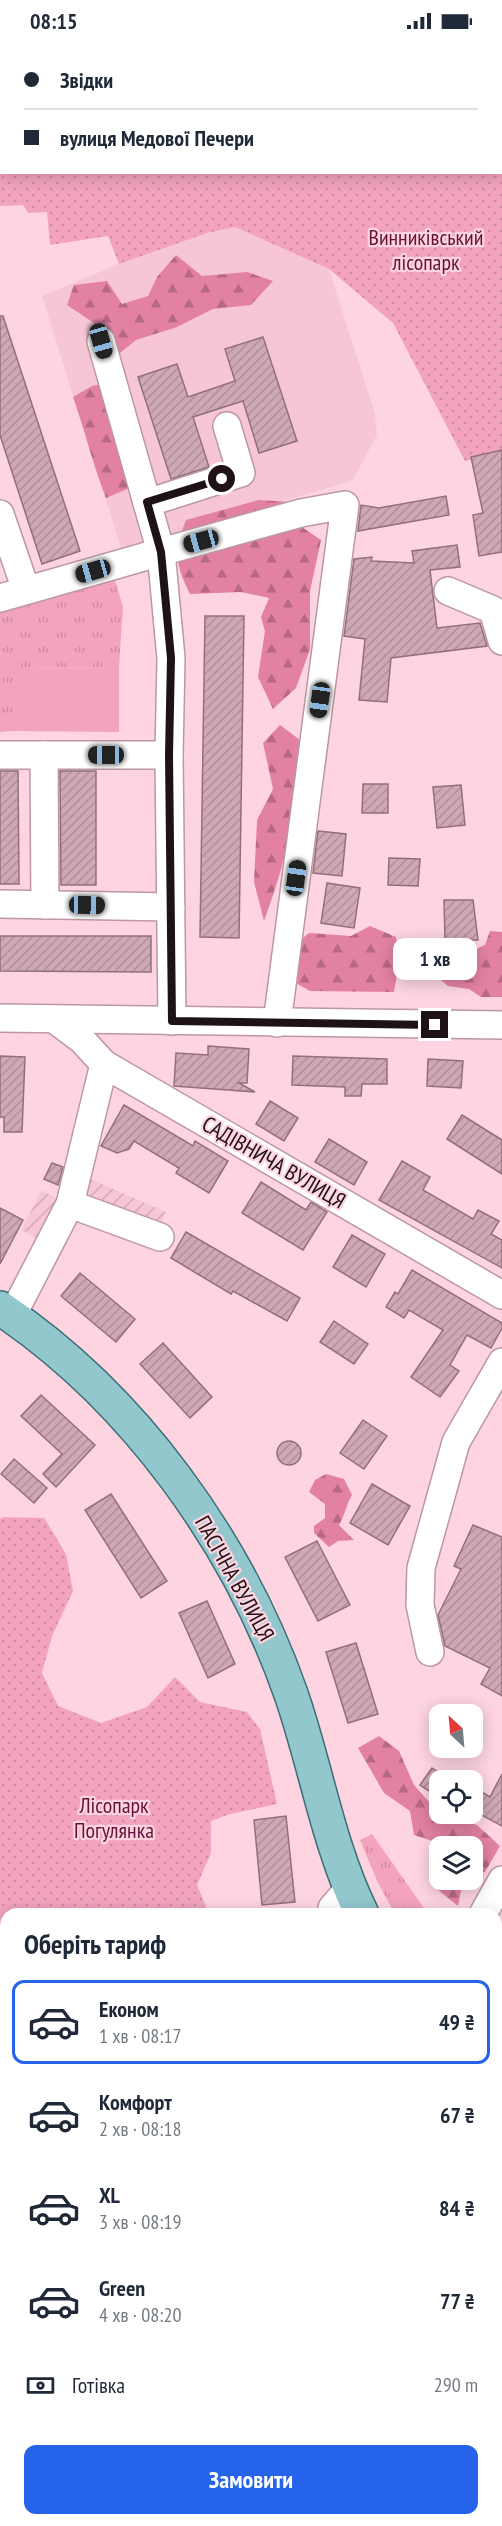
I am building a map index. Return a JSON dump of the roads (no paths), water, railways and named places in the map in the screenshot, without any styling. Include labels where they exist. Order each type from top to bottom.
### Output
[{"type":"main road","name":"ПАСІЧНА ВУЛИЦЯ","points":[[6,1312],[70,1365],[139,1432],[192,1500],[230,1561],[262,1621],[290,1692],[356,1900]]},
{"type":"street","points":[[101,341],[161,552],[171,658],[169,755],[172,1021]]},
{"type":"street","points":[[147,502],[241,473],[227,426]]},
{"type":"street","points":[[0,598],[301,513],[345,506],[277,1023]]},
{"type":"street","points":[[0,514],[26,591]]},
{"type":"street","points":[[448,591],[493,610],[502,641]]},
{"type":"street","points":[[0,755],[169,755]]},
{"type":"street","points":[[44,755],[45,905]]},
{"type":"street","points":[[0,904],[171,906]]},
{"type":"street","points":[[0,1018],[502,1025]]},
{"type":"street","name":"САДІВНИЧА ВУЛИЦЯ","points":[[54,1019],[82,1040],[104,1064],[502,1295]]},
{"type":"street","points":[[6,1312],[69,1204],[104,1064]]},
{"type":"street","points":[[69,1204],[160,1237]]},
{"type":"street","points":[[430,1652],[420,1605],[421,1568],[456,1442],[502,1362]]},
{"type":"street","points":[[486,1908],[502,1880]]},
{"type":"street","points":[[332,1908],[356,1900]]},
{"type":"park label","name":"Винниківський лісопарк","points":[[426,250]]},
{"type":"park label","name":"Лісопарк Погулянка","points":[[114,1818]]}]
